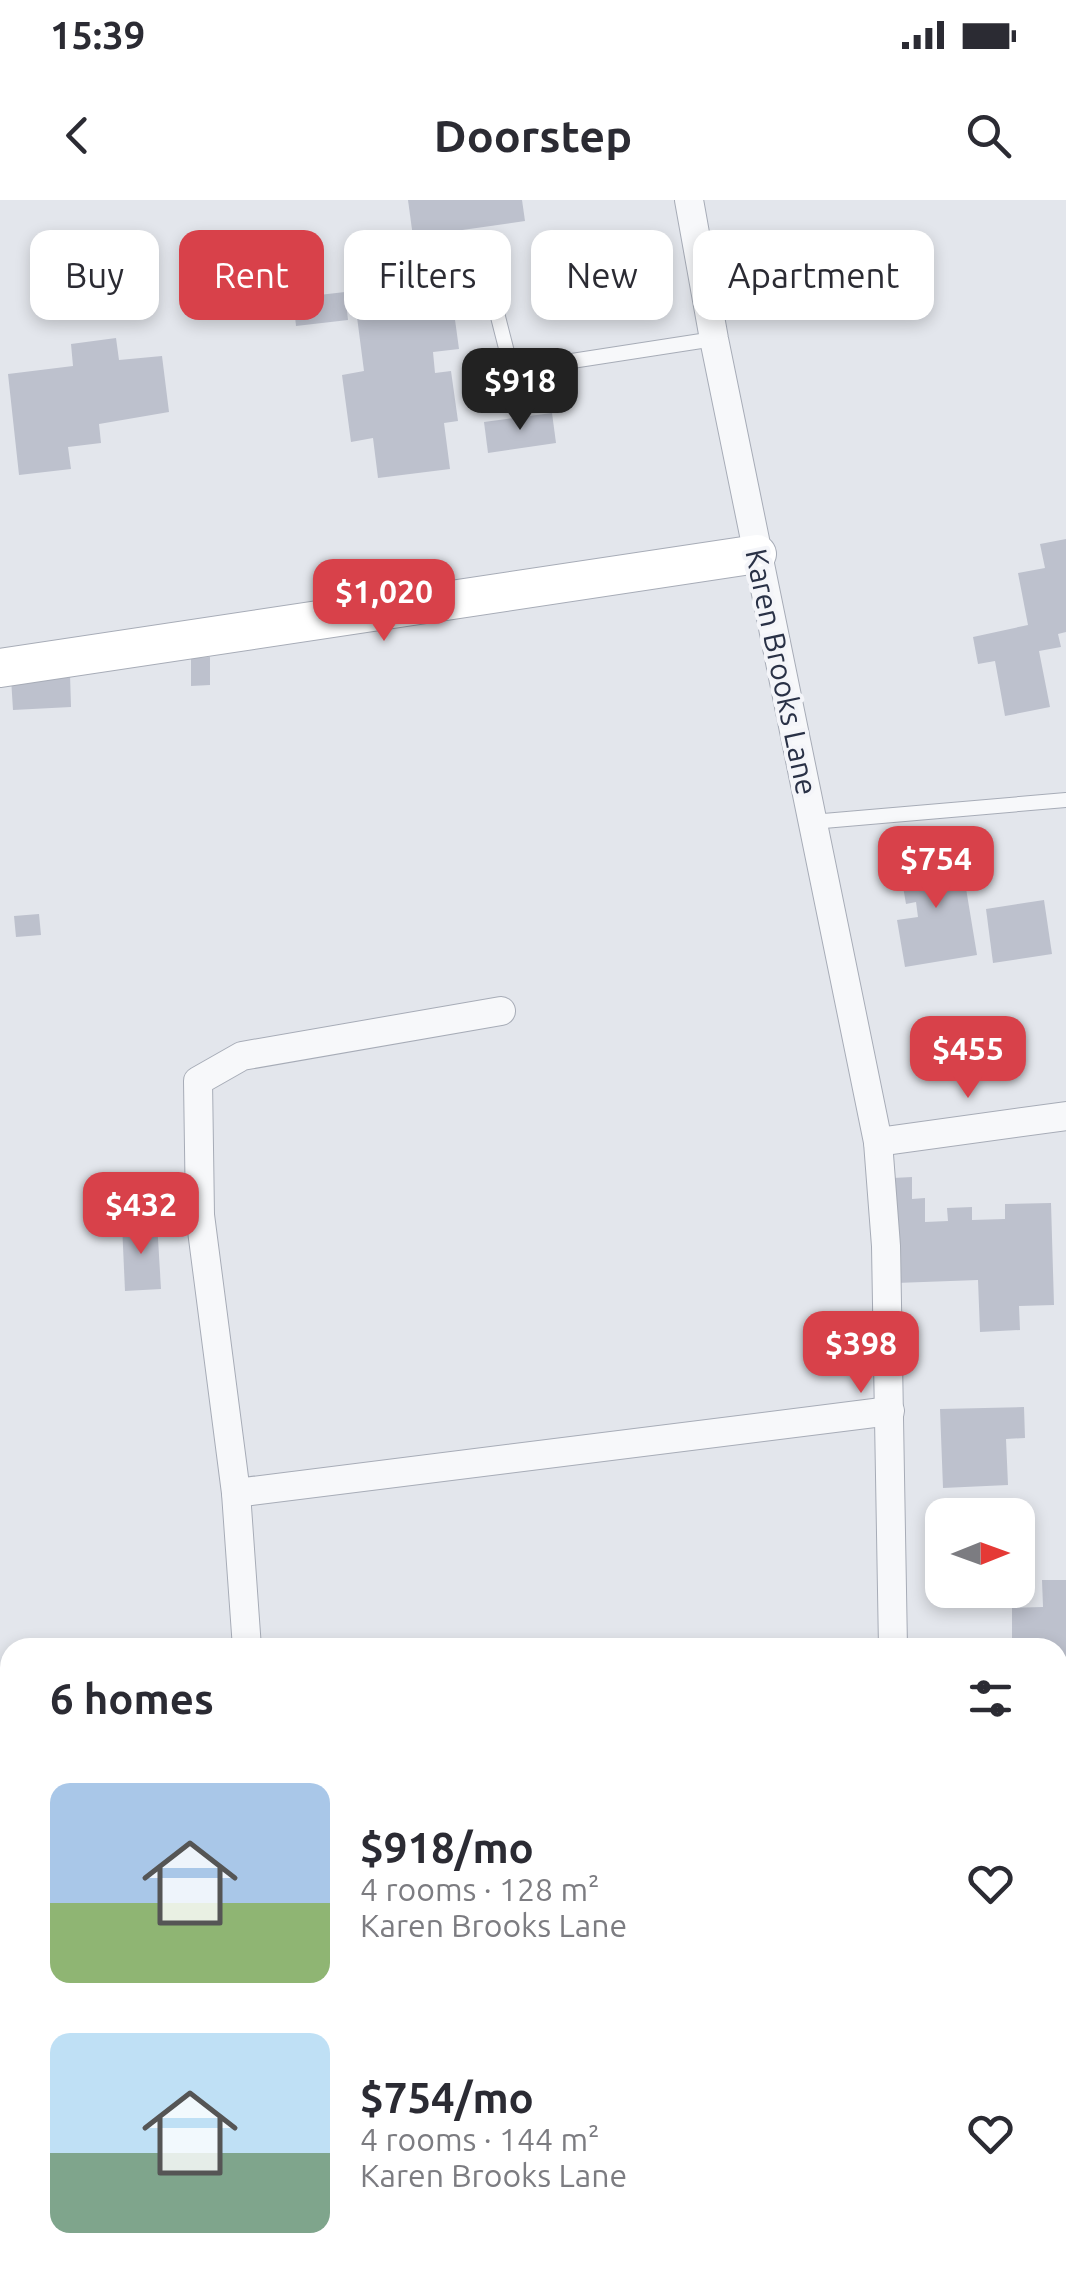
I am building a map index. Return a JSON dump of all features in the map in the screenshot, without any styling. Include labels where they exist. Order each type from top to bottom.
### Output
[{"type":"street","name":"Karen Brooks Lane","points":[[689,200],[878,1142],[886,1246],[893,1638]]},
{"type":"street","points":[[0,668],[757,554]]},
{"type":"street","points":[[246,1638],[236,1493],[200,1215],[198,1080],[242,1056],[502,1011]]},
{"type":"street","points":[[878,1142],[1066,1116]]},
{"type":"street","points":[[236,1493],[890,1410]]},
{"type":"lane","points":[[499,320],[508,356],[523,364],[546,365],[714,339]]},
{"type":"lane","points":[[812,822],[1066,800]]},
{"type":"building","points":[[408,200],[522,200],[525,221],[462,230],[412,230]]},
{"type":"building","points":[[344,292],[344,320],[348,320],[296,326],[295,320],[324,320],[324,294]]},
{"type":"building","points":[[357,320],[455,320],[459,349],[433,352],[435,373],[451,371],[458,421],[444,423],[450,469],[378,478],[373,438],[351,442],[342,375],[364,371]]},
{"type":"building","points":[[116,338],[119,360],[162,356],[169,412],[99,424],[101,443],[68,447],[71,469],[19,475],[8,374],[73,366],[71,344]]},
{"type":"building","points":[[552,413],[556,443],[488,453],[484,422]]},
{"type":"building","points":[[1066,539],[1066,632],[1058,634],[1061,647],[1039,651],[1050,707],[1005,716],[995,661],[978,664],[973,637],[1028,625],[1018,573],[1045,568],[1040,544]]},
{"type":"building","points":[[210,657],[210,685],[191,686],[191,658]]},
{"type":"building","points":[[70,675],[71,707],[13,710],[11,678]]},
{"type":"building","points":[[960,852],[977,955],[905,967],[897,920],[918,917],[916,902],[906,904],[899,863]]},
{"type":"building","points":[[1044,900],[1052,954],[993,963],[986,909]]},
{"type":"building","points":[[39,914],[41,935],[16,937],[14,916]]},
{"type":"building","points":[[912,1177],[912,1199],[925,1198],[925,1222],[948,1221],[947,1208],[972,1207],[972,1220],[1005,1219],[1005,1204],[1051,1203],[1054,1305],[1019,1306],[1020,1330],[980,1332],[978,1280],[896,1283],[893,1178]]},
{"type":"building","points":[[157,1222],[161,1289],[125,1291],[122,1224]]},
{"type":"building","points":[[1024,1407],[1025,1438],[1006,1439],[1008,1485],[943,1488],[940,1409]]},
{"type":"building","points":[[1042,1580],[1066,1580],[1066,1638],[1012,1638],[1012,1608],[1043,1607]]}]
